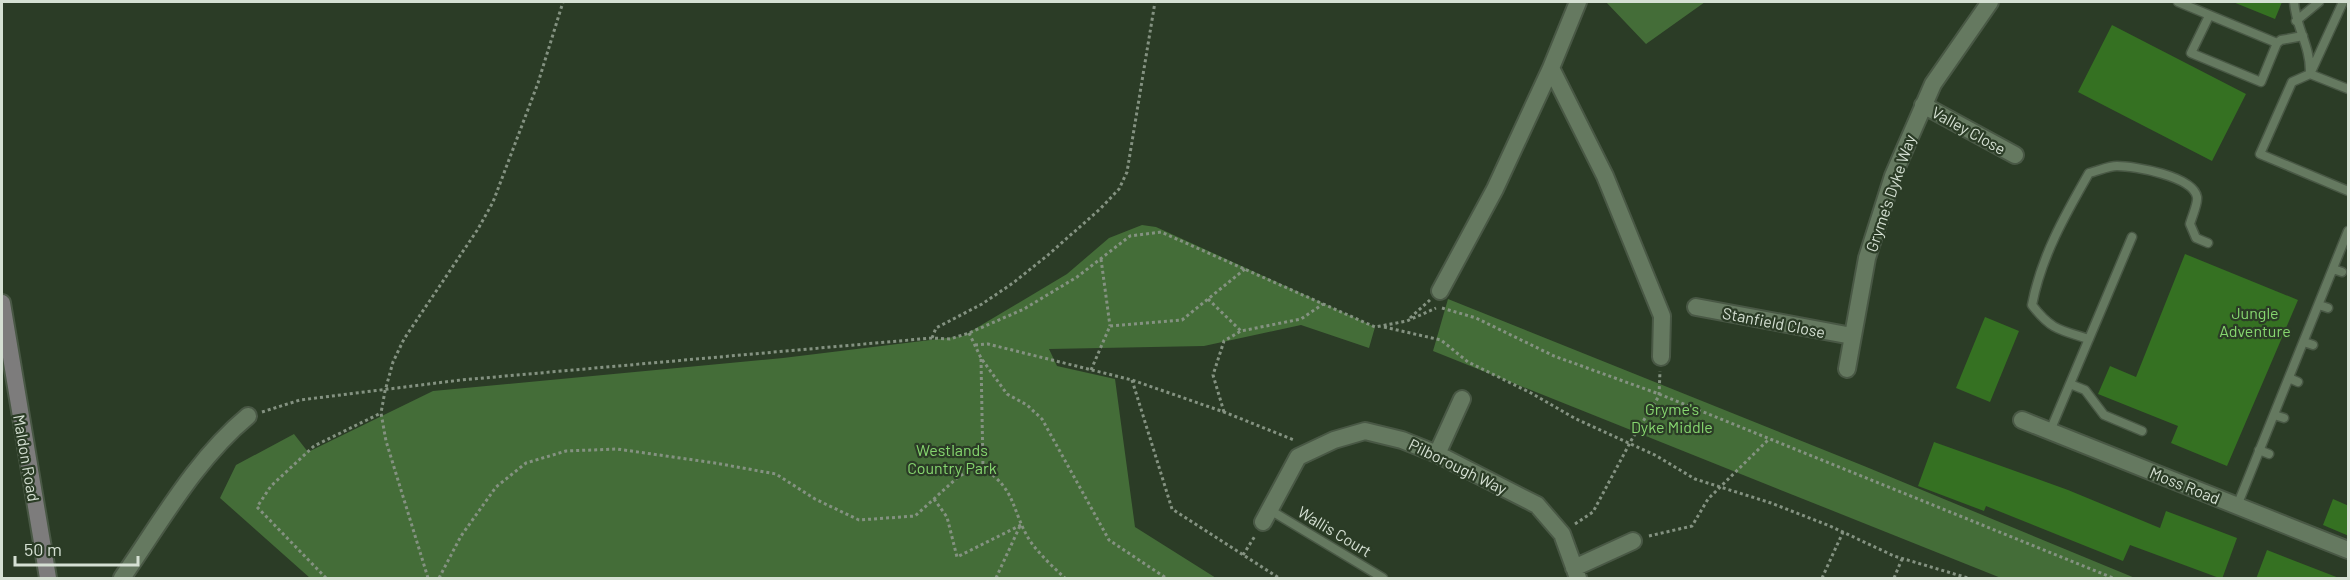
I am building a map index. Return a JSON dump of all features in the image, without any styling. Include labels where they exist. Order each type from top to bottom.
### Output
[{"type":"main road","name":"Maldon Road","points":[[2,303],[48,579]]},
{"type":"street","points":[[1440,291],[1495,189],[1551,68],[1578,2]]},
{"type":"street","name":"Gryme's Dyke Way","points":[[1847,369],[1867,258],[1893,176],[1933,84],[1990,2]]},
{"type":"street","points":[[1551,68],[1605,176],[1662,316],[1660,357]]},
{"type":"street","name":"Valley Close","points":[[1923,105],[2015,155]]},
{"type":"street","name":"Stanfield Close","points":[[1696,307],[1852,336]]},
{"type":"street","points":[[1437,454],[1462,399]]},
{"type":"street","points":[[122,579],[178,494],[219,441],[248,416]]},
{"type":"street","name":"Moss Road","points":[[2022,420],[2349,550]]},
{"type":"street","name":"Pilborough Way","points":[[1267,516],[1298,457],[1334,440],[1365,431],[1402,440],[1437,454],[1537,505],[1562,534],[1576,573]]},
{"type":"street","points":[[1576,573],[1633,541]]},
{"type":"lane","points":[[2178,2],[2277,43]]},
{"type":"lane","points":[[2294,2],[2296,21],[2310,57],[2310,74]]},
{"type":"lane","points":[[2296,21],[2319,2]]},
{"type":"lane","points":[[2343,2],[2310,74],[2292,82],[2260,154],[2349,191]]},
{"type":"lane","points":[[2209,16],[2191,53],[2261,82],[2277,43],[2281,40],[2303,36]]},
{"type":"lane","points":[[2310,74],[2349,88]]},
{"type":"lane","points":[[2089,339],[2055,329],[2045,322],[2032,305],[2036,280],[2052,241],[2090,173],[2114,166],[2140,167],[2174,178],[2194,189],[2197,198],[2190,224],[2196,237],[2208,243]]},
{"type":"lane","points":[[2236,506],[2289,378],[2308,343],[2338,270],[2348,233]]},
{"type":"lane","points":[[2050,431],[2132,237]]},
{"type":"lane","points":[[2289,378],[2298,382]]},
{"type":"lane","points":[[2070,384],[2085,390],[2104,415],[2142,431]]},
{"type":"lane","points":[[2274,415],[2284,418]]},
{"type":"lane","points":[[2259,450],[2269,454]]},
{"type":"lane","name":"Wallis Court","points":[[1267,516],[1383,579]]},
{"type":"path","points":[[428,579],[386,441],[381,413],[385,391],[393,362],[404,339],[478,229],[493,202],[538,83],[563,2]]},
{"type":"path","points":[[932,338],[936,328],[1013,284],[1100,209],[1119,189],[1127,172],[1155,2]]},
{"type":"path","points":[[248,416],[300,400],[461,380],[932,338],[950,339],[1024,309],[1077,277],[1130,236],[1161,232],[1375,327],[1441,340],[1468,362],[1531,393],[1576,419],[1655,455],[1695,479],[1771,503],[1902,559],[1968,579]]},
{"type":"path","points":[[1091,370],[1110,326],[1101,258]]},
{"type":"path","points":[[1110,326],[1182,320],[1245,269]]},
{"type":"path","points":[[1407,321],[1440,291]]},
{"type":"path","points":[[1208,299],[1241,331]]},
{"type":"path","points":[[1224,412],[1213,375],[1224,341],[1241,331],[1301,319],[1323,304]]},
{"type":"path","points":[[1380,327],[1407,321],[1438,307],[1476,318],[1554,356],[1659,394],[2113,579]]},
{"type":"path","points":[[969,333],[981,358],[1007,394],[1027,405],[1042,419],[1109,540],[1166,579]]},
{"type":"path","points":[[975,345],[988,344],[1132,380],[1224,412],[1315,449]]},
{"type":"path","points":[[1562,534],[1593,512],[1659,394],[1660,357]]},
{"type":"path","points":[[981,358],[983,468]]},
{"type":"path","points":[[1132,380],[1172,509],[1279,579]]},
{"type":"path","points":[[326,579],[257,507],[271,486],[314,446],[381,413]]},
{"type":"path","points":[[1633,541],[1692,526],[1708,499],[1768,440]]},
{"type":"path","points":[[439,579],[461,536],[496,487],[526,463],[566,451],[617,449],[776,474],[815,499],[859,520],[915,516],[963,474],[969,470],[983,468],[998,477],[1011,494],[1021,525],[1032,543],[1065,579]]},
{"type":"path","points":[[934,499],[947,517],[957,557],[1021,525]]},
{"type":"path","points":[[1243,555],[1267,516]]},
{"type":"path","points":[[996,579],[1021,525]]},
{"type":"path","points":[[1822,579],[1843,532]]},
{"type":"path","points":[[1894,579],[1902,559]]},
{"type":"green space","points":[[1606,2],[1705,2],[1646,44]]},
{"type":"green space","name":"Westlands Country Park","points":[[1142,225],[1156,227],[1375,327],[1369,348],[1301,325],[1204,346],[1049,349],[1057,366],[1115,379],[1135,527],[1216,578],[310,578],[220,498],[236,465],[294,434],[308,452],[433,391],[783,358],[963,336],[1067,274],[1109,238]]},
{"type":"green space","name":"Gryme's Dyke Middle","points":[[1448,299],[1864,466],[2135,578],[2001,578],[1433,351]]},
{"type":"building","points":[[2233,2],[2282,2],[2275,19]]},
{"type":"building","points":[[2112,25],[2246,94],[2212,161],[2078,92]]},
{"type":"building","points":[[2185,254],[2298,300],[2227,466],[2171,443],[2178,426],[2098,394],[2110,366],[2136,377]]},
{"type":"building","points":[[1985,317],[2019,331],[1990,402],[1956,388]]},
{"type":"building","points":[[1934,442],[2068,490],[2160,528],[2166,511],[2237,538],[2222,579],[2130,545],[2123,561],[1986,506],[1984,511],[1918,486]]},
{"type":"building","points":[[2333,499],[2349,506],[2349,536],[2323,525]]},
{"type":"building","points":[[2267,550],[2339,578],[2339,579],[2256,579]]},
{"type":"park label","name":"Jungle Adventure","points":[[2255,321]]}]
